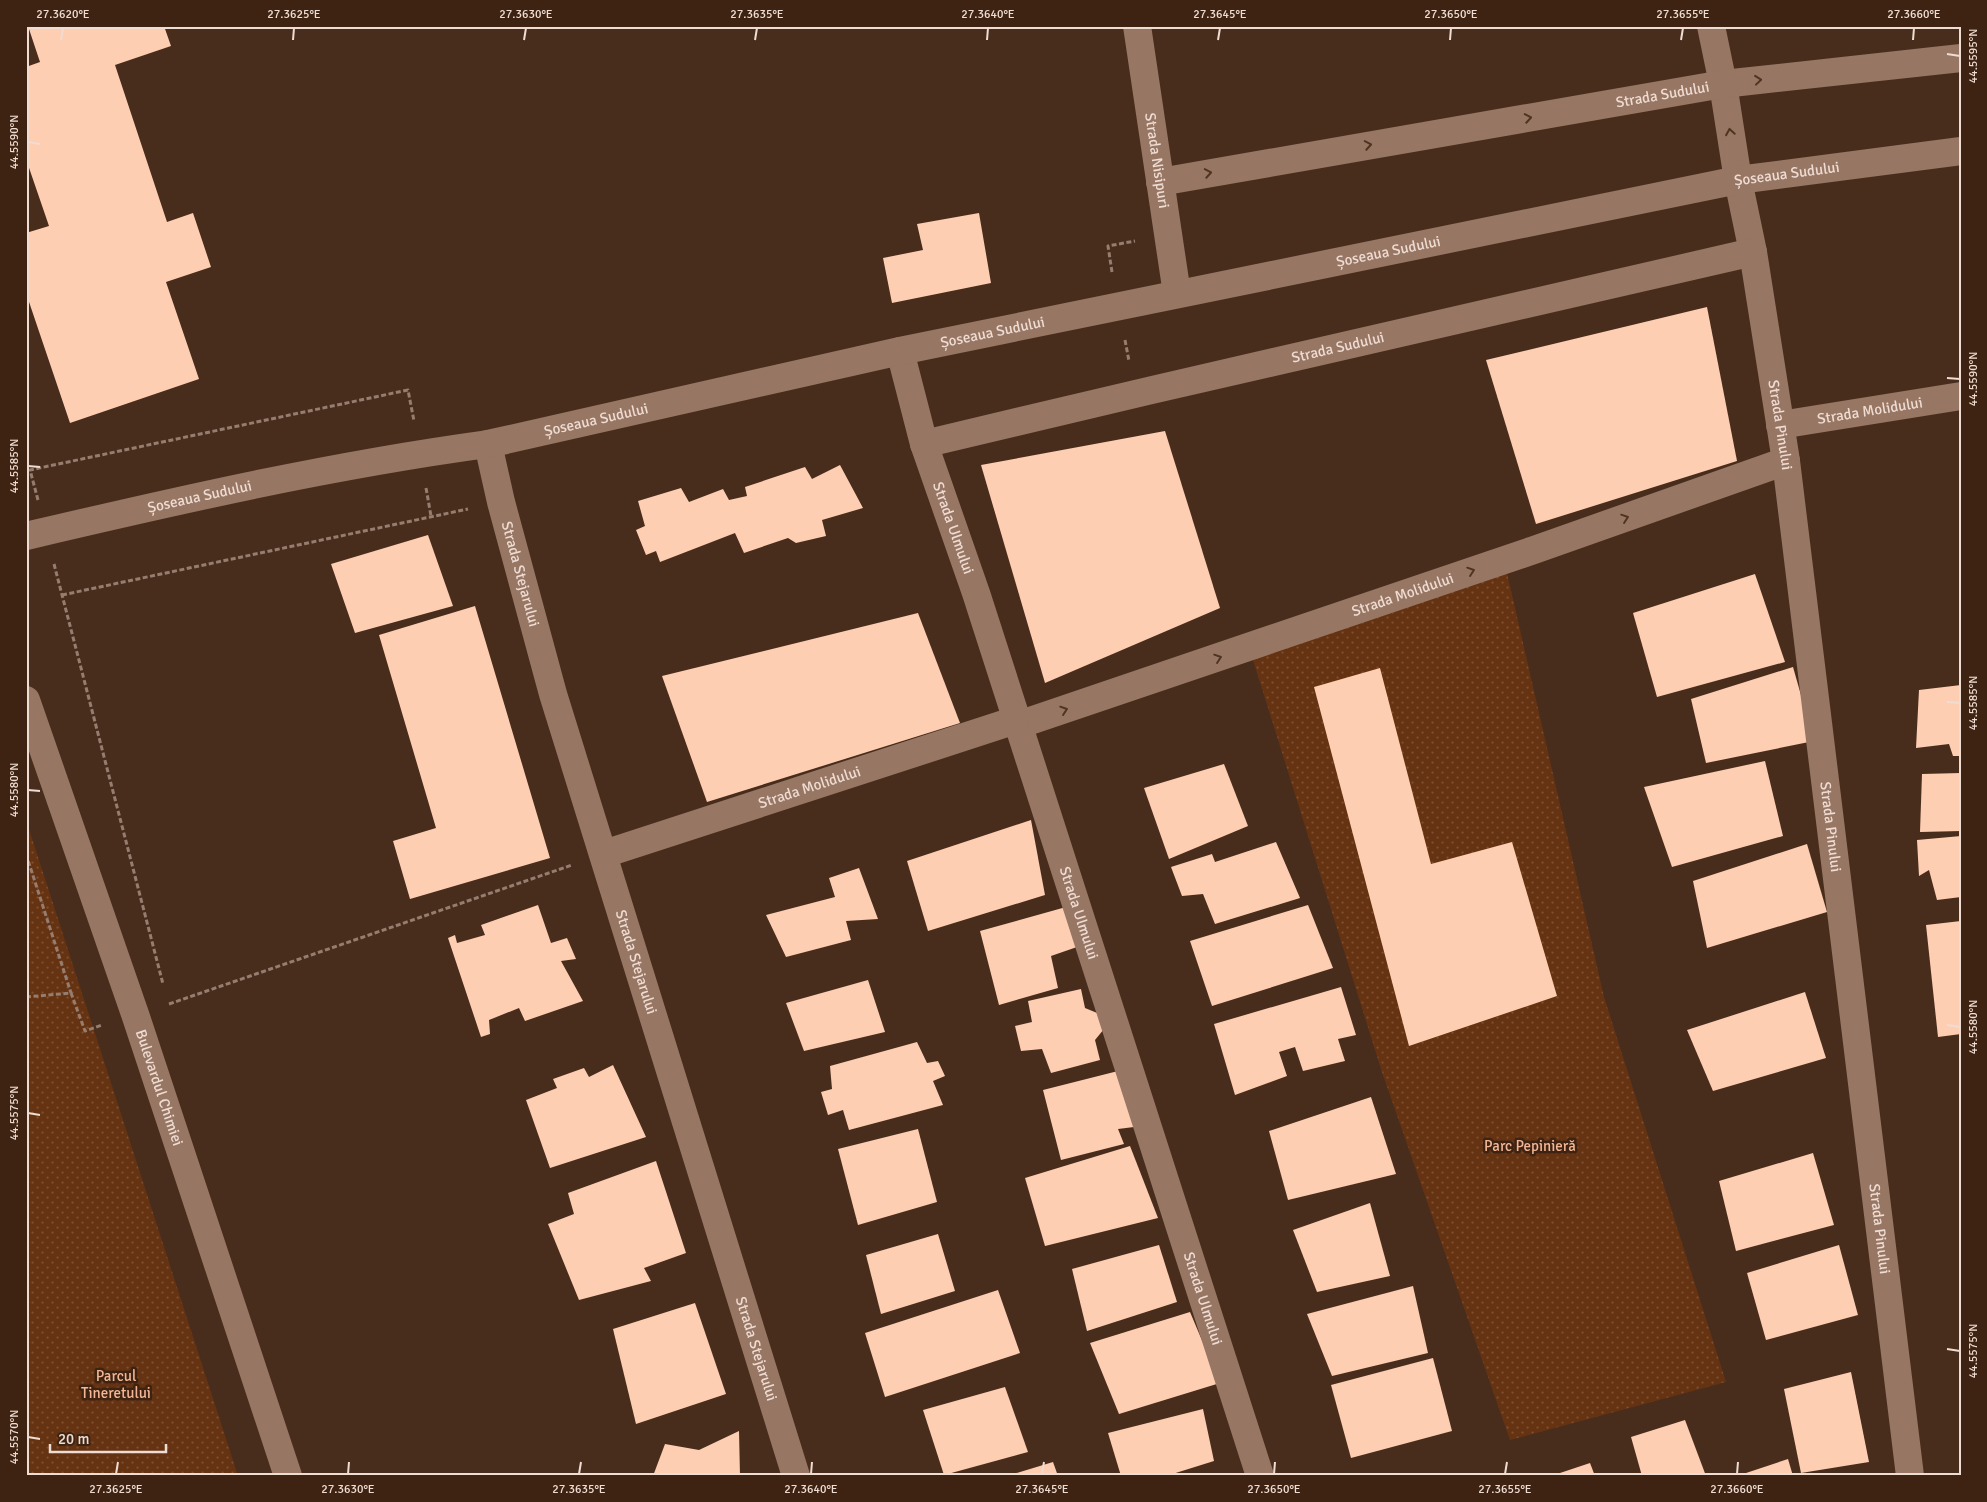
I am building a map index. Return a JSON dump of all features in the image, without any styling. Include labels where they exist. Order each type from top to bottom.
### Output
[{"type":"street","name":"Strada Nisipuri","points":[[1137,26],[1176,294]]},
{"type":"street","name":"Strada Pinului","points":[[1711,26],[1723,84],[1738,180],[1753,252],[1786,461],[1910,1476]]},
{"type":"street","name":"Strada Sudului","points":[[1160,182],[1723,84],[1961,58]]},
{"type":"street","name":"Șoseaua Sudului","points":[[36,533],[218,492],[420,453],[488,444],[900,351],[1738,180],[1961,151]]},
{"type":"street","name":"Strada Sudului","points":[[924,444],[1753,252]]},
{"type":"street","name":"Strada Ulmului","points":[[900,351],[924,444],[976,593],[1260,1476]]},
{"type":"street","name":"Strada Molidului","points":[[1780,425],[1961,396]]},
{"type":"street","name":"Strada Stejarului","points":[[488,444],[501,502],[554,694],[796,1476]]},
{"type":"street","name":"Strada Molidului","points":[[604,854],[1017,723],[1534,550],[1786,461]]},
{"type":"street","name":"Bulevardul Chimiei","points":[[26,700],[136,1014],[288,1476]]},
{"type":"path","points":[[164,985],[62,594],[36,533],[30,470],[408,390]]},
{"type":"path","points":[[62,594],[501,502]]},
{"type":"path","points":[[26,854],[85,1031],[169,1004],[604,854]]},
{"type":"path","points":[[26,997],[72,992]]},
{"type":"path","points":[[166,995],[169,1004]]},
{"type":"green space","name":"Parc Pepinieră","points":[[1504,560],[1604,997],[1726,1382],[1510,1440],[1382,1072],[1249,647]]},
{"type":"green space","name":"Parcul Tineretului","points":[[26,820],[238,1476],[26,1476]]},
{"type":"building","points":[[28,26],[164,26],[171,46],[115,65],[167,222],[193,213],[211,267],[166,282],[199,379],[70,423],[26,293],[26,233],[49,226],[26,159],[26,67],[40,62]]},
{"type":"building","points":[[979,213],[991,283],[892,303],[883,258],[923,250],[917,224]]},
{"type":"building","points":[[1707,307],[1737,461],[1536,524],[1486,360]]},
{"type":"building","points":[[1165,431],[1220,608],[1045,683],[981,465]]},
{"type":"building","points":[[840,465],[863,508],[822,520],[826,536],[796,543],[788,538],[744,553],[735,533],[660,562],[656,551],[646,555],[636,530],[645,526],[638,501],[681,488],[689,502],[723,489],[729,500],[747,496],[745,487],[805,467],[812,479]]},
{"type":"building","points":[[428,535],[453,606],[355,633],[331,564]]},
{"type":"building","points":[[1755,574],[1785,662],[1657,697],[1633,613]]},
{"type":"building","points":[[475,606],[550,858],[410,899],[393,841],[436,828],[379,635]]},
{"type":"building","points":[[918,613],[960,723],[707,802],[662,676]]},
{"type":"building","points":[[1793,667],[1814,741],[1706,763],[1691,699]]},
{"type":"building","points":[[1380,668],[1431,864],[1512,842],[1557,996],[1409,1046],[1314,687]]},
{"type":"building","points":[[1961,685],[1961,756],[1953,756],[1949,744],[1916,748],[1919,690]]},
{"type":"building","points":[[1765,761],[1783,836],[1672,867],[1644,787]]},
{"type":"building","points":[[1224,764],[1248,826],[1169,859],[1144,788]]},
{"type":"building","points":[[1961,773],[1961,831],[1920,832],[1922,774]]},
{"type":"building","points":[[1031,820],[1045,895],[928,931],[907,861]]},
{"type":"building","points":[[1961,836],[1961,897],[1937,900],[1929,870],[1919,876],[1917,840]]},
{"type":"building","points":[[1276,842],[1300,898],[1215,924],[1203,894],[1182,896],[1171,867],[1212,854],[1215,862]]},
{"type":"building","points":[[1807,844],[1827,912],[1707,948],[1693,881]]},
{"type":"building","points":[[859,868],[878,919],[846,921],[851,940],[786,957],[766,915],[835,897],[829,878]]},
{"type":"building","points":[[538,905],[551,943],[567,938],[576,959],[561,961],[583,1001],[525,1021],[519,1008],[489,1020],[490,1034],[481,1037],[448,938],[455,935],[457,943],[485,935],[481,925]]},
{"type":"building","points":[[1308,905],[1333,968],[1212,1006],[1190,941]]},
{"type":"building","points":[[1066,907],[1077,947],[1051,956],[1058,988],[999,1005],[980,931]]},
{"type":"building","points":[[1961,921],[1961,1034],[1938,1037],[1926,925]]},
{"type":"building","points":[[868,980],[885,1032],[804,1051],[786,1003]]},
{"type":"building","points":[[1341,987],[1356,1035],[1338,1039],[1345,1061],[1303,1071],[1295,1047],[1279,1052],[1287,1076],[1235,1095],[1214,1024]]},
{"type":"building","points":[[1081,989],[1085,1008],[1102,1015],[1104,1029],[1095,1040],[1100,1060],[1051,1073],[1042,1049],[1021,1051],[1015,1026],[1032,1022],[1028,1001]]},
{"type":"building","points":[[1805,992],[1826,1058],[1713,1091],[1687,1030]]},
{"type":"building","points":[[917,1042],[927,1063],[938,1061],[945,1076],[933,1081],[943,1105],[849,1130],[843,1110],[828,1115],[821,1092],[832,1089],[830,1066]]},
{"type":"building","points":[[613,1065],[646,1137],[550,1168],[526,1100],[557,1088],[553,1079],[584,1068],[589,1077]]},
{"type":"building","points":[[1122,1070],[1142,1126],[1118,1129],[1124,1144],[1061,1160],[1043,1090]]},
{"type":"building","points":[[1371,1097],[1396,1174],[1288,1200],[1269,1131]]},
{"type":"building","points":[[918,1129],[937,1202],[858,1225],[838,1149]]},
{"type":"building","points":[[1130,1146],[1158,1218],[1045,1246],[1025,1178]]},
{"type":"building","points":[[1813,1153],[1834,1225],[1736,1251],[1719,1181]]},
{"type":"building","points":[[656,1161],[686,1253],[644,1268],[651,1281],[579,1300],[548,1224],[574,1214],[568,1193]]},
{"type":"building","points":[[1370,1203],[1390,1276],[1317,1292],[1293,1230]]},
{"type":"building","points":[[938,1234],[955,1291],[881,1314],[866,1255]]},
{"type":"building","points":[[1159,1245],[1177,1302],[1087,1331],[1072,1269]]},
{"type":"building","points":[[1839,1245],[1858,1315],[1766,1340],[1747,1273]]},
{"type":"building","points":[[1413,1286],[1428,1353],[1332,1376],[1307,1314]]},
{"type":"building","points":[[998,1290],[1020,1353],[885,1397],[865,1333]]},
{"type":"building","points":[[695,1303],[726,1394],[636,1424],[613,1329]]},
{"type":"building","points":[[1190,1312],[1220,1383],[1119,1414],[1090,1343]]},
{"type":"building","points":[[1433,1358],[1452,1431],[1351,1458],[1331,1385]]},
{"type":"building","points":[[1851,1372],[1869,1462],[1801,1473],[1784,1389]]},
{"type":"building","points":[[1005,1387],[1028,1452],[944,1475],[923,1410]]},
{"type":"building","points":[[1203,1409],[1214,1461],[1166,1476],[1121,1476],[1108,1433]]},
{"type":"building","points":[[1685,1420],[1706,1476],[1642,1476],[1631,1437]]},
{"type":"building","points":[[739,1431],[740,1476],[653,1476],[665,1444],[699,1450]]},
{"type":"building","points":[[1788,1459],[1793,1476],[1740,1476],[1740,1475]]},
{"type":"building","points":[[1053,1462],[1058,1476],[1010,1476],[1010,1475]]},
{"type":"building","points":[[1590,1463],[1595,1476],[1554,1476],[1554,1475]]}]
